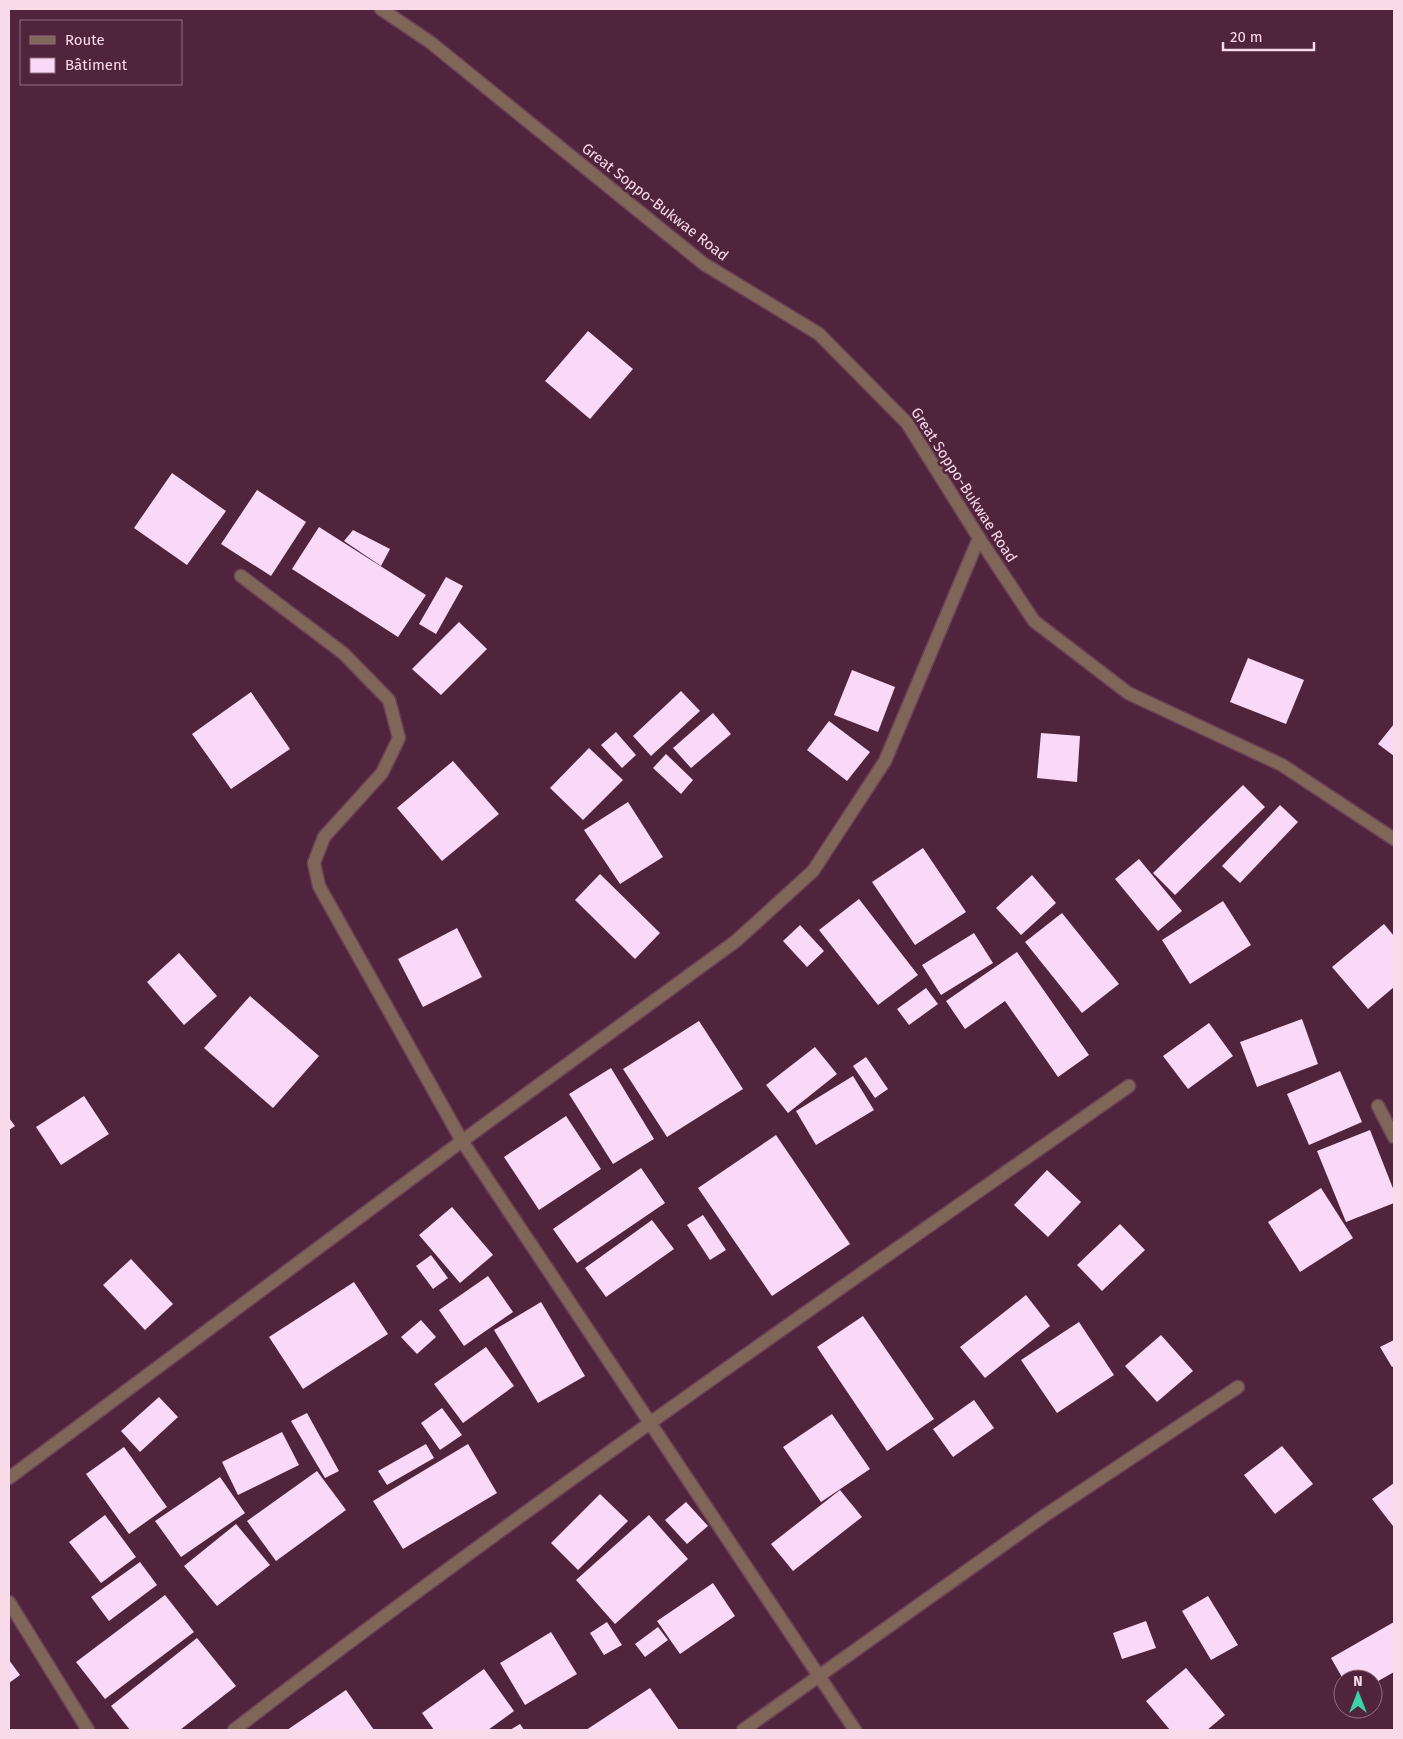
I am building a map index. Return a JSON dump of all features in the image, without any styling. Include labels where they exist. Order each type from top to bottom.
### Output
[{"type":"street","name":"Great Soppo-Bukwae Road","points":[[381,9],[430,42],[704,264],[819,334],[907,423],[1034,621],[1128,693],[1282,765],[1394,839]]},
{"type":"street","points":[[9,1478],[462,1140],[736,941],[813,871],[885,761],[979,538]]},
{"type":"street","points":[[241,576],[343,653],[389,700],[399,738],[382,773],[324,838],[314,863],[319,886],[462,1140],[818,1678],[855,1730]]},
{"type":"street","points":[[234,1730],[336,1651],[649,1422],[1129,1086]]},
{"type":"street","points":[[1378,1106],[1394,1137]]},
{"type":"street","points":[[744,1730],[1044,1516],[1238,1387]]},
{"type":"street","points":[[9,1602],[88,1730]]},
{"type":"building","points":[[588,331],[633,369],[590,419],[545,381]]},
{"type":"building","points":[[172,473],[226,511],[187,565],[134,528]]},
{"type":"building","points":[[257,490],[306,522],[271,576],[221,544]]},
{"type":"building","points":[[319,527],[426,595],[398,637],[292,569]]},
{"type":"building","points":[[353,530],[390,549],[381,566],[344,541]]},
{"type":"building","points":[[446,577],[463,586],[436,634],[419,624]]},
{"type":"building","points":[[459,622],[487,649],[441,695],[412,669]]},
{"type":"building","points":[[1248,658],[1304,680],[1286,724],[1230,702]]},
{"type":"building","points":[[852,670],[895,687],[878,732],[834,715]]},
{"type":"building","points":[[681,691],[700,711],[651,756],[633,736]]},
{"type":"building","points":[[251,692],[290,749],[231,789],[192,734]]},
{"type":"building","points":[[713,713],[731,734],[691,768],[673,748]]},
{"type":"building","points":[[829,721],[870,752],[847,781],[807,750]]},
{"type":"building","points":[[1394,724],[1394,756],[1378,744]]},
{"type":"building","points":[[616,732],[636,755],[622,768],[601,745]]},
{"type":"building","points":[[1041,733],[1080,736],[1077,782],[1037,778]]},
{"type":"building","points":[[589,748],[623,780],[583,820],[550,788]]},
{"type":"building","points":[[666,754],[693,780],[681,794],[653,768]]},
{"type":"building","points":[[453,761],[499,814],[442,861],[397,808]]},
{"type":"building","points":[[1243,785],[1265,807],[1175,895],[1153,873]]},
{"type":"building","points":[[628,802],[663,857],[620,884],[584,830]]},
{"type":"building","points":[[1280,805],[1298,822],[1240,883],[1222,866]]},
{"type":"building","points":[[923,848],[966,912],[915,945],[872,882]]},
{"type":"building","points":[[1139,859],[1182,911],[1158,931],[1115,879]]},
{"type":"building","points":[[600,874],[660,933],[635,959],[575,900]]},
{"type":"building","points":[[1032,875],[1056,903],[1021,935],[996,908]]},
{"type":"building","points":[[859,899],[918,975],[878,1005],[819,930]]},
{"type":"building","points":[[1223,901],[1251,945],[1190,984],[1162,940]]},
{"type":"building","points":[[1062,913],[1119,984],[1082,1013],[1025,942]]},
{"type":"building","points":[[1384,924],[1394,936],[1394,987],[1368,1009],[1332,967]]},
{"type":"building","points":[[800,925],[824,951],[807,967],[783,941]]},
{"type":"building","points":[[457,928],[482,977],[423,1007],[398,959]]},
{"type":"building","points":[[974,933],[993,963],[941,995],[922,965]]},
{"type":"building","points":[[1017,952],[1089,1055],[1058,1077],[1005,1001],[965,1029],[946,1001]]},
{"type":"building","points":[[179,953],[217,996],[184,1025],[147,982]]},
{"type":"building","points":[[926,988],[938,1004],[909,1025],[897,1009]]},
{"type":"building","points":[[250,996],[319,1056],[273,1108],[204,1048]]},
{"type":"building","points":[[1302,1019],[1318,1064],[1257,1087],[1240,1042]]},
{"type":"building","points":[[699,1021],[743,1089],[667,1137],[623,1069]]},
{"type":"building","points":[[1209,1023],[1233,1056],[1188,1089],[1163,1056]]},
{"type":"building","points":[[815,1047],[837,1074],[788,1113],[766,1085]]},
{"type":"building","points":[[866,1057],[888,1089],[875,1098],[853,1066]]},
{"type":"building","points":[[611,1068],[654,1139],[613,1164],[569,1094]]},
{"type":"building","points":[[1340,1071],[1362,1122],[1309,1145],[1287,1094]]},
{"type":"building","points":[[853,1076],[874,1110],[816,1145],[796,1111]]},
{"type":"building","points":[[84,1096],[109,1134],[61,1165],[36,1127]]},
{"type":"building","points":[[566,1116],[601,1169],[539,1210],[504,1157]]},
{"type":"building","points":[[9,1118],[15,1126],[9,1130]]},
{"type":"building","points":[[1370,1130],[1394,1191],[1394,1203],[1346,1222],[1317,1151]]},
{"type":"building","points":[[776,1135],[850,1244],[772,1296],[698,1188]]},
{"type":"building","points":[[641,1168],[665,1203],[577,1263],[553,1229]]},
{"type":"building","points":[[1047,1170],[1081,1202],[1048,1237],[1014,1205]]},
{"type":"building","points":[[1321,1188],[1353,1238],[1300,1272],[1268,1222]]},
{"type":"building","points":[[452,1207],[493,1255],[460,1283],[419,1235]]},
{"type":"building","points":[[703,1215],[726,1250],[710,1260],[687,1225]]},
{"type":"building","points":[[652,1220],[674,1249],[606,1297],[585,1268]]},
{"type":"building","points":[[1120,1224],[1145,1250],[1102,1291],[1077,1265]]},
{"type":"building","points":[[431,1255],[448,1278],[433,1289],[416,1266]]},
{"type":"building","points":[[131,1259],[173,1304],[145,1330],[103,1285]]},
{"type":"building","points":[[488,1276],[513,1312],[464,1346],[439,1310]]},
{"type":"building","points":[[354,1282],[388,1334],[303,1389],[269,1337]]},
{"type":"building","points":[[1026,1295],[1050,1326],[985,1378],[960,1347]]},
{"type":"building","points":[[541,1302],[585,1376],[538,1403],[494,1330]]},
{"type":"building","points":[[863,1316],[934,1419],[887,1451],[817,1347]]},
{"type":"building","points":[[421,1320],[436,1337],[417,1354],[401,1337]]},
{"type":"building","points":[[1079,1322],[1114,1375],[1057,1413],[1021,1360]]},
{"type":"building","points":[[1161,1335],[1193,1371],[1157,1402],[1125,1366]]},
{"type":"building","points":[[1394,1340],[1394,1366],[1392,1367],[1380,1347]]},
{"type":"building","points":[[486,1347],[514,1386],[463,1423],[434,1384]]},
{"type":"building","points":[[159,1397],[178,1417],[140,1452],[121,1431]]},
{"type":"building","points":[[974,1400],[994,1428],[953,1457],[933,1429]]},
{"type":"building","points":[[442,1408],[462,1435],[440,1450],[421,1423]]},
{"type":"building","points":[[307,1413],[339,1471],[325,1478],[291,1421]]},
{"type":"building","points":[[832,1414],[870,1469],[821,1502],[783,1447]]},
{"type":"building","points":[[282,1432],[299,1465],[238,1495],[222,1462]]},
{"type":"building","points":[[426,1444],[434,1458],[387,1485],[378,1471]]},
{"type":"building","points":[[468,1444],[497,1493],[403,1549],[373,1501]]},
{"type":"building","points":[[1282,1446],[1313,1484],[1275,1514],[1244,1475]]},
{"type":"building","points":[[124,1447],[167,1507],[129,1534],[86,1474]]},
{"type":"building","points":[[317,1471],[346,1510],[276,1561],[247,1521]]},
{"type":"building","points":[[220,1477],[245,1513],[181,1557],[155,1521]]},
{"type":"building","points":[[1394,1483],[1394,1525],[1393,1526],[1372,1499]]},
{"type":"building","points":[[840,1490],[862,1517],[793,1571],[771,1544]]},
{"type":"building","points":[[600,1494],[628,1521],[578,1570],[551,1543]]},
{"type":"building","points":[[686,1502],[708,1526],[687,1544],[665,1520]]},
{"type":"building","points":[[105,1515],[136,1557],[101,1583],[69,1542]]},
{"type":"building","points":[[649,1515],[688,1559],[615,1624],[576,1580]]},
{"type":"building","points":[[236,1524],[270,1565],[217,1606],[184,1566]]},
{"type":"building","points":[[140,1562],[157,1585],[109,1621],[91,1597]]},
{"type":"building","points":[[713,1583],[735,1616],[680,1654],[657,1621]]},
{"type":"building","points":[[165,1595],[194,1632],[105,1699],[76,1662]]},
{"type":"building","points":[[1208,1596],[1238,1645],[1211,1660],[1182,1611]]},
{"type":"building","points":[[1146,1621],[1156,1648],[1122,1659],[1113,1633]]},
{"type":"building","points":[[607,1622],[622,1645],[604,1655],[590,1633]]},
{"type":"building","points":[[1394,1622],[1394,1672],[1383,1678],[1383,1669],[1337,1669],[1331,1658]]},
{"type":"building","points":[[658,1627],[668,1640],[645,1657],[635,1644]]},
{"type":"building","points":[[551,1632],[577,1674],[525,1705],[500,1663]]},
{"type":"building","points":[[197,1638],[236,1686],[180,1730],[130,1730],[111,1706]]},
{"type":"building","points":[[9,1660],[20,1675],[9,1683]]},
{"type":"building","points":[[1186,1668],[1225,1715],[1207,1730],[1170,1730],[1146,1701]]},
{"type":"building","points":[[484,1669],[514,1711],[488,1730],[434,1730],[422,1713]]},
{"type":"building","points":[[650,1688],[679,1730],[586,1730]]},
{"type":"building","points":[[346,1690],[374,1730],[287,1730]]},
{"type":"building","points":[[520,1724],[524,1730],[510,1730]]}]
